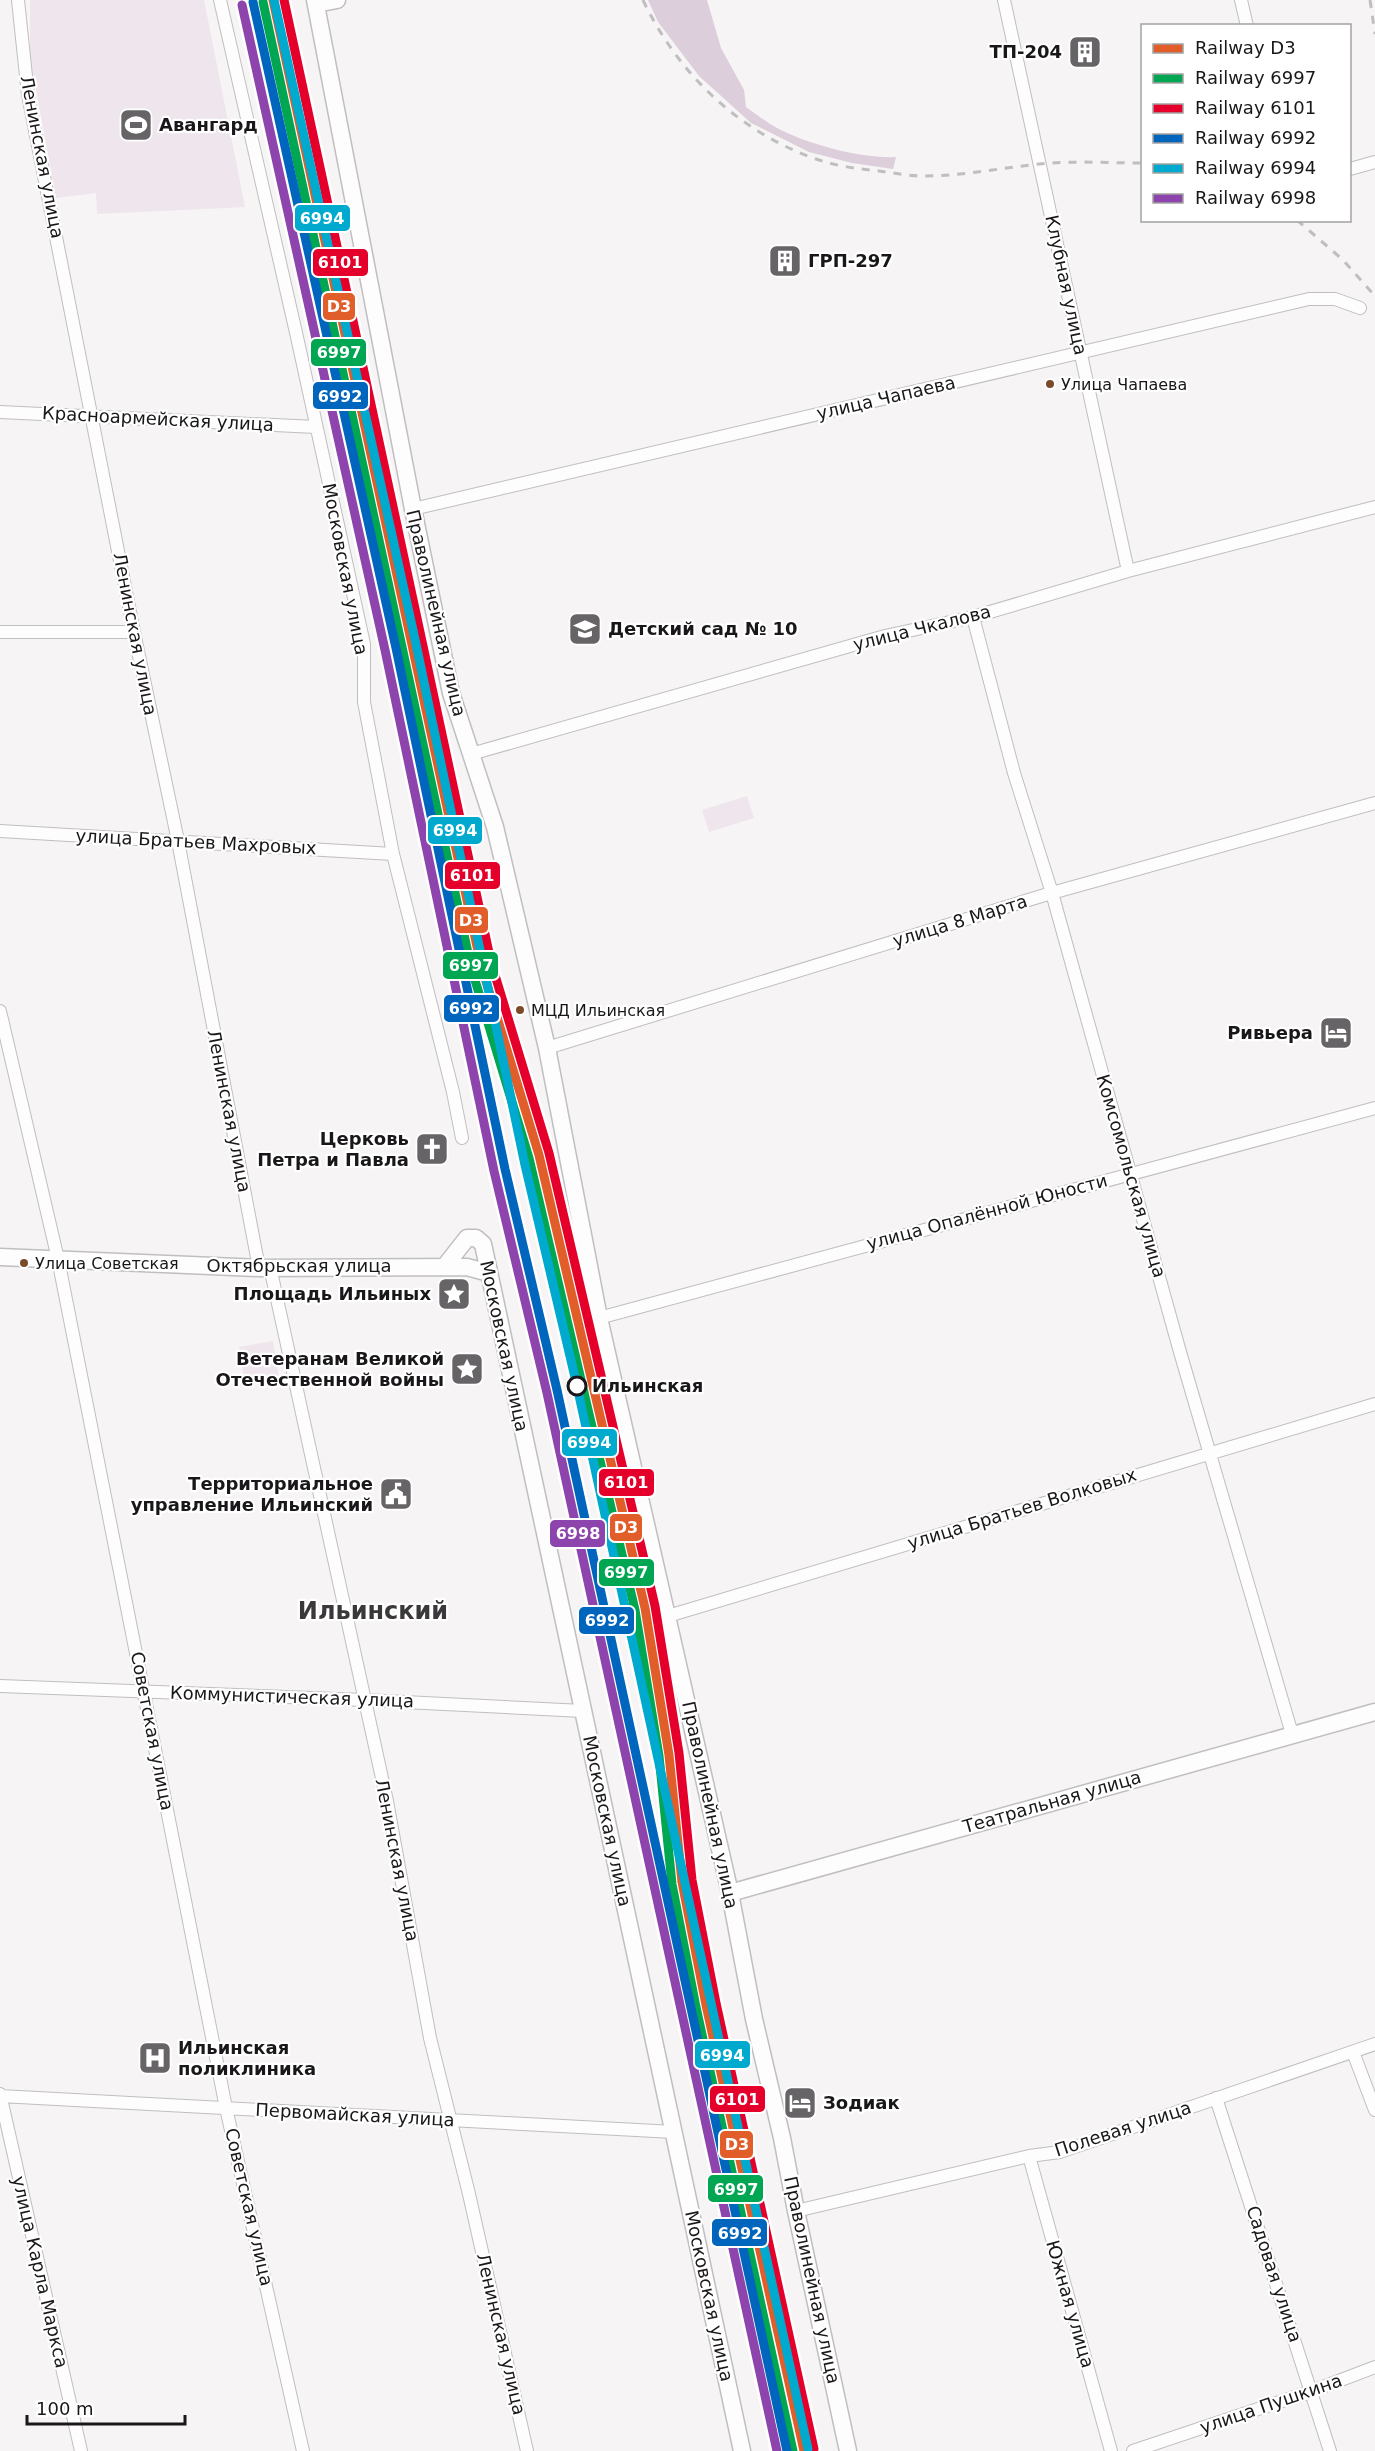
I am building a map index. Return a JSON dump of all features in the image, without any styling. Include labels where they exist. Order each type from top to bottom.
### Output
[{"type":"main road","points":[[315,2],[337,0]]},
{"type":"main road","name":"Праволинейная улица","points":[[315,2],[451,693],[495,827],[547,1048],[599,1317],[730,1893],[754,2019],[782,2138],[848,2451]]},
{"type":"main road","name":"Московская улица","points":[[445,1266],[464,1241],[472,1237],[483,1244],[742,2451]]},
{"type":"main road","name":"Октябрьская улица","points":[[0,1257],[264,1268],[445,1266],[467,1267],[489,1274]]},
{"type":"main road","name":"Театральная улица","points":[[730,1893],[1375,1712]]},
{"type":"street","name":"Ленинская улица","points":[[18,0],[28,95],[134,632],[264,1268],[354,1648],[387,1801],[430,2038],[452,2121],[527,2451]]},
{"type":"street","name":"Московская улица","points":[[220,0],[364,644],[364,702],[393,854],[453,1092],[462,1138]]},
{"type":"street","name":"Клубная улица","points":[[1004,0],[1128,571]]},
{"type":"street","points":[[1241,0],[1247,24]]},
{"type":"street","points":[[1351,169],[1375,162]]},
{"type":"street","name":"улица Чапаева","points":[[413,509],[1311,299],[1335,299],[1360,308]]},
{"type":"street","name":"Красноармейская улица","points":[[0,412],[316,427]]},
{"type":"street","name":"улица Чкалова","points":[[471,754],[885,636],[973,617],[1128,571],[1375,507]]},
{"type":"street","name":"Комсомольская улица","points":[[973,617],[1014,773],[1052,893],[1209,1453],[1292,1734]]},
{"type":"street","points":[[0,632],[134,632]]},
{"type":"street","name":"улица 8 Марта","points":[[547,1048],[1052,893],[1375,803]]},
{"type":"street","name":"улица Братьев Махровых","points":[[0,831],[393,854]]},
{"type":"street","name":"Советская улица","points":[[0,1011],[58,1259],[226,2108],[303,2451]]},
{"type":"street","name":"улица Опалённой Юности","points":[[599,1317],[1375,1108]]},
{"type":"street","name":"улица Братьев Волковых","points":[[668,1616],[1375,1404]]},
{"type":"street","name":"Коммунистическая улица","points":[[0,1686],[583,1711]]},
{"type":"street","name":"Полевая улица","points":[[796,2211],[1029,2156],[1059,2152],[1375,2044]]},
{"type":"street","points":[[1353,2052],[1375,2109]]},
{"type":"street","name":"Первомайская улица","points":[[0,2095],[675,2132]]},
{"type":"street","name":"улица Карла Маркса","points":[[0,2095],[81,2451]]},
{"type":"street","name":"Садовая улица","points":[[1216,2098],[1330,2451]]},
{"type":"street","name":"Южная улица","points":[[1029,2156],[1111,2451]]},
{"type":"street","name":"улица Пушкина","points":[[1133,2451],[1312,2391],[1375,2367]]},
{"type":"shaded area","name":"Авангард","points":[[30,0],[204,0],[245,207],[97,214],[96,193],[56,198],[30,57]]},
{"type":"shaded area","points":[[648,0],[707,0],[721,48],[744,90],[746,107],[777,128],[819,145],[867,156],[896,157],[893,169],[852,163],[809,152],[751,123],[699,76],[658,22]]},
{"type":"shaded area","points":[[747,796],[754,818],[709,832],[702,810]]},
{"type":"shaded area","points":[[273,1341],[279,1379],[245,1385],[239,1347]]},
{"type":"railway","points":[[643,0],[657,27],[674,52],[714,97],[761,133],[788,147],[831,164],[924,176],[1051,163],[1141,163]]},
{"type":"railway","points":[[1370,0],[1375,34]]},
{"type":"railway","points":[[1299,222],[1343,260],[1375,296]]},
{"type":"rail line","name":"D3","points":[[273,0],[481,965],[539,1155],[645,1608],[669,1755],[682,1882],[706,2005],[804,2451]]},
{"type":"rail line","name":"6994","points":[[274,0],[416,644],[525,1165],[577,1386],[808,2449]]},
{"type":"rail line","name":"6101","points":[[284,0],[491,962],[549,1153],[655,1606],[679,1753],[692,1880],[716,2003],[814,2449]]},
{"type":"rail line","name":"6992","points":[[253,2],[396,648],[505,1169],[557,1390],[787,2451]]},
{"type":"rail line","name":"6997","points":[[263,2],[471,967],[529,1158],[635,1610],[659,1756],[672,1884],[696,2007],[793,2451]]},
{"type":"rail line","name":"6998","points":[[242,5],[385,650],[494,1171],[547,1393],[777,2451]]},
{"type":"place","name":"ТП-204","points":[[1085,52]]},
{"type":"place","name":"Авангард","points":[[136,125]]},
{"type":"place","name":"ГРП-297","points":[[785,261]]},
{"type":"place","name":"Улица Чапаева","points":[[1050,384]]},
{"type":"place","name":"Детский сад № 10","points":[[585,629]]},
{"type":"place","name":"МЦД Ильинская","points":[[520,1010]]},
{"type":"place","name":"Ривьера","points":[[1336,1033]]},
{"type":"place","name":"Церковь Петра и Павла","points":[[432,1149]]},
{"type":"place","name":"Улица Советская","points":[[24,1263]]},
{"type":"place","name":"Площадь Ильиных","points":[[454,1294]]},
{"type":"place","name":"Ветеранам Великой Отечественной войны","points":[[467,1369]]},
{"type":"place","name":"Ильинская","points":[[577,1386]]},
{"type":"place","name":"Территориальное управление Ильинский","points":[[396,1494]]},
{"type":"place","name":"Ильинская поликлиника","points":[[155,2058]]},
{"type":"place","name":"Зодиак","points":[[800,2103]]},
{"type":"district","name":"Ильинский","points":[[373,1611]]}]
